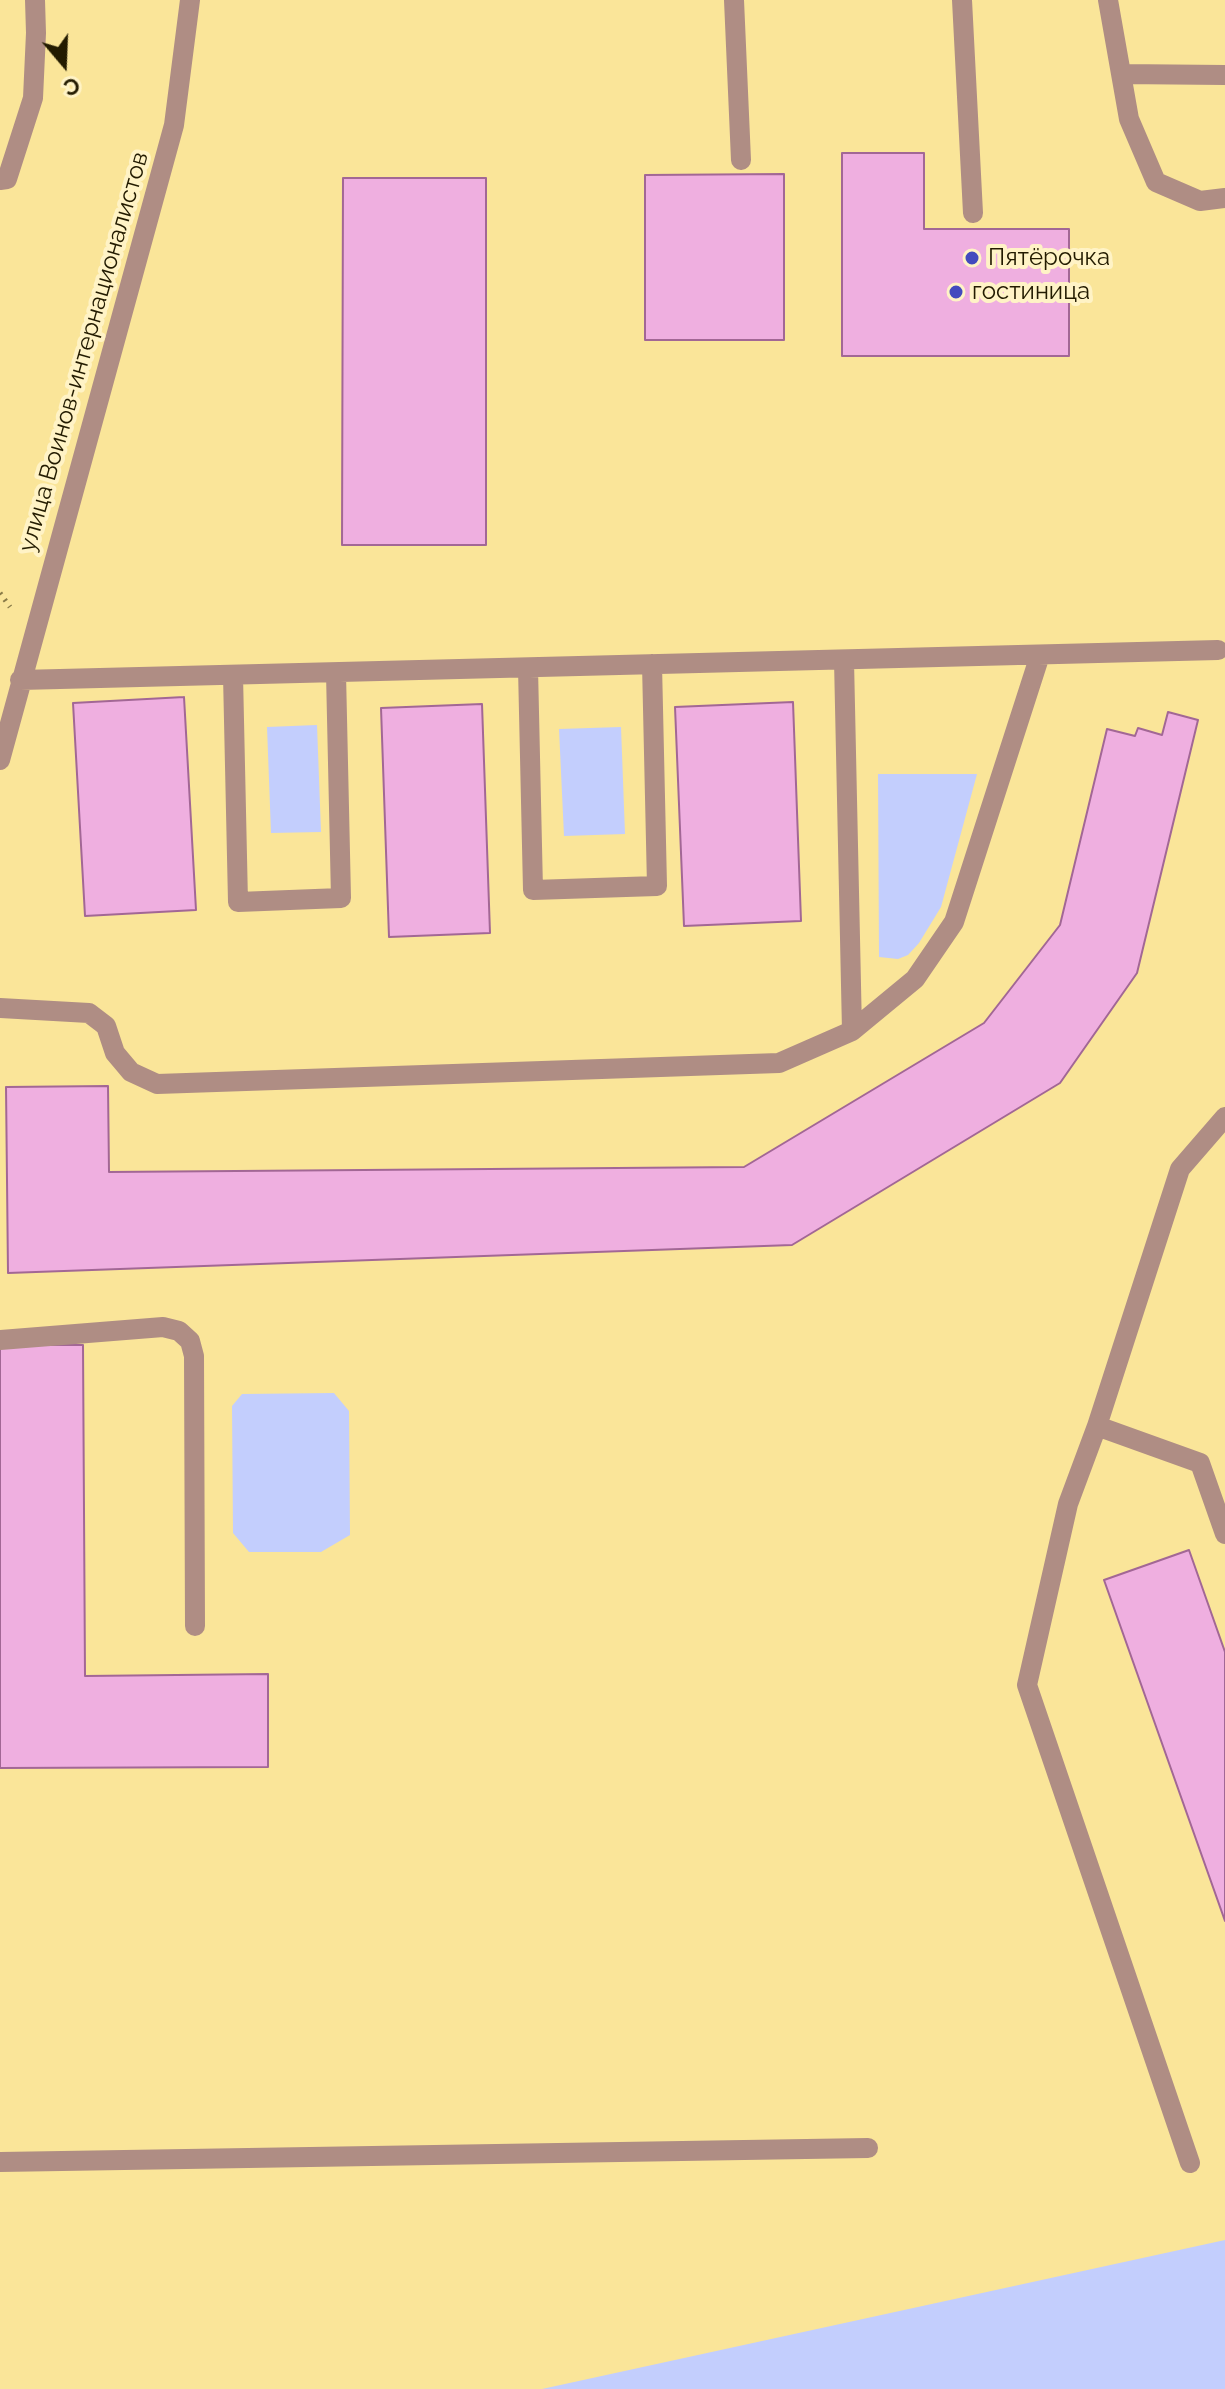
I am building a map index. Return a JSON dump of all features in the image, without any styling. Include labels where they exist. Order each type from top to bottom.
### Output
[{"type":"street","points":[[0,180],[7,179],[33,98],[35,0]]},
{"type":"street","name":"улица Воинов-интернационалистов","points":[[0,760],[174,125],[190,0]]},
{"type":"street","points":[[734,0],[741,160]]},
{"type":"street","points":[[962,0],[973,213]]},
{"type":"street","points":[[1108,0],[1129,119],[1156,182],[1200,201],[1225,198]]},
{"type":"street","points":[[1121,74],[1225,75]]},
{"type":"street","points":[[20,680],[1218,650]]},
{"type":"street","points":[[0,1008],[89,1013],[106,1026],[115,1053],[131,1072],[157,1084],[779,1063],[852,1031],[915,979],[954,922],[1040,655]]},
{"type":"street","points":[[844,660],[852,1031]]},
{"type":"street","points":[[528,668],[533,890],[657,886],[652,664]]},
{"type":"street","points":[[233,675],[238,902],[341,898],[336,673]]},
{"type":"street","points":[[1190,2163],[1027,1685],[1068,1504],[1097,1426],[1180,1169],[1225,1117]]},
{"type":"street","points":[[0,1340],[163,1327],[179,1331],[190,1341],[194,1356],[195,1626]]},
{"type":"street","points":[[1097,1426],[1200,1463],[1225,1534]]},
{"type":"street","points":[[0,2162],[868,2148]]},
{"type":"shaded area","points":[[317,725],[321,832],[271,833],[267,727]]},
{"type":"shaded area","points":[[621,727],[625,834],[564,836],[559,729]]},
{"type":"shaded area","points":[[878,774],[977,774],[941,907],[919,943],[908,955],[898,959],[879,957]]},
{"type":"shaded area","points":[[334,1393],[349,1411],[350,1535],[321,1552],[249,1552],[233,1533],[232,1406],[242,1394]]},
{"type":"shaded area","points":[[1225,2240],[1225,2389],[542,2389]]},
{"type":"building","name":"гостиница","points":[[842,153],[924,153],[924,229],[1069,229],[1069,356],[842,356]]},
{"type":"building","points":[[784,174],[784,340],[645,340],[645,175]]},
{"type":"building","points":[[343,178],[486,178],[486,545],[342,545]]},
{"type":"building","points":[[184,697],[196,910],[85,916],[73,703]]},
{"type":"building","points":[[793,702],[801,921],[684,926],[675,707]]},
{"type":"building","points":[[482,704],[490,933],[389,937],[381,708]]},
{"type":"building","points":[[1168,712],[1198,720],[1137,973],[1060,1083],[792,1245],[8,1273],[6,1087],[108,1086],[109,1172],[744,1167],[984,1023],[1060,925],[1107,729],[1135,736],[1138,728],[1162,735]]},
{"type":"building","points":[[0,1345],[83,1345],[85,1676],[268,1674],[268,1767],[0,1768]]},
{"type":"building","points":[[1189,1550],[1225,1652],[1225,1921],[1104,1580]]},
{"type":"place","name":"Пятёрочка","points":[[972,258]]},
{"type":"place","name":"гостиница","points":[[956,292]]}]
